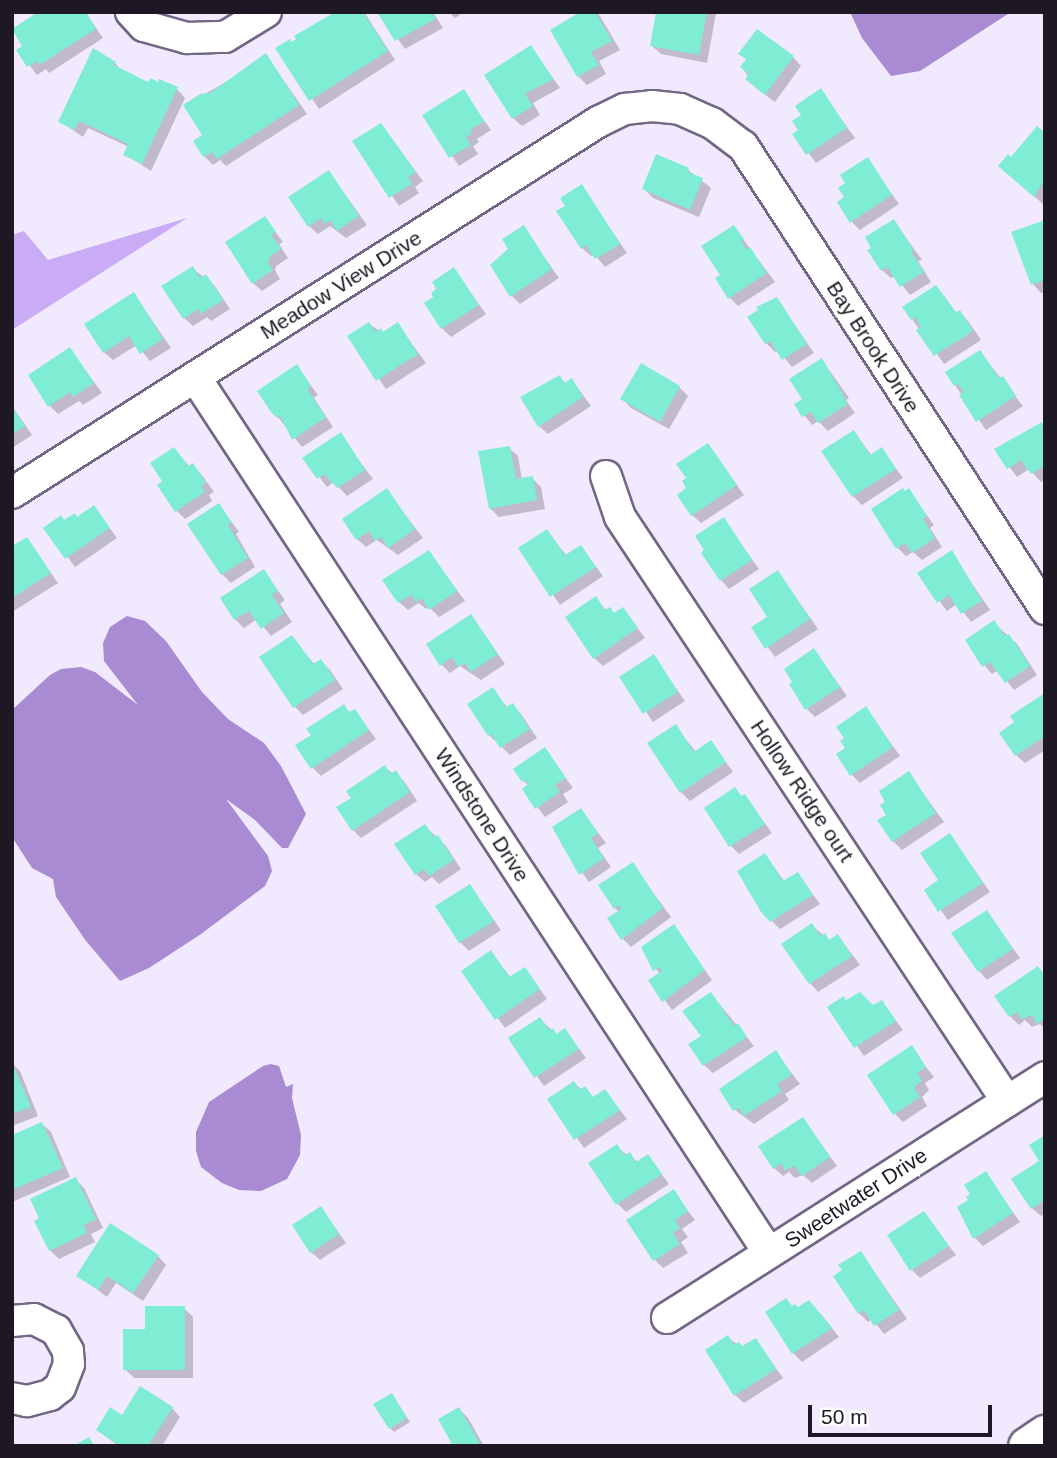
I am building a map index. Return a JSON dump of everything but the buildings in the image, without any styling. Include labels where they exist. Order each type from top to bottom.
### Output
[{"type":"street","points":[[131,12],[144,26],[187,38],[225,37],[267,12]]},
{"type":"street","name":"Meadow View Drive","points":[[12,493],[598,122],[625,109],[652,106],[680,109]]},
{"type":"street","name":"Bay Brook Drive","points":[[680,109],[712,122],[743,146],[1045,609]]},
{"type":"street","name":"Windstone Drive","points":[[195,377],[769,1253]]},
{"type":"street","name":"Hollow Ridge ourt","points":[[606,476],[620,517],[1007,1101]]},
{"type":"street","name":"Sweetwater Drive","points":[[667,1318],[1045,1077]]},
{"type":"street","points":[[12,1321],[34,1319],[56,1330],[68,1352],[69,1364],[60,1387],[50,1395],[27,1401],[12,1398]]},
{"type":"street","points":[[1027,1446],[1045,1434]]},
{"type":"shaded area","points":[[850,12],[1011,12],[920,71],[891,76],[862,38]]},
{"type":"shaded area","points":[[187,218],[12,330],[12,235],[24,231],[48,260]]},
{"type":"shaded area","points":[[127,616],[145,621],[166,641],[202,692],[228,719],[264,743],[281,766],[306,814],[288,848],[282,848],[255,820],[226,799],[268,856],[272,871],[265,886],[201,934],[149,968],[120,981],[86,941],[56,897],[53,879],[32,868],[12,837],[12,710],[50,675],[61,669],[81,667],[95,672],[138,705],[104,661],[103,643],[110,627]]},
{"type":"shaded area","points":[[263,1066],[279,1066],[286,1087],[293,1084],[292,1098],[301,1135],[300,1155],[287,1179],[261,1191],[239,1190],[222,1183],[201,1167],[196,1151],[196,1132],[209,1102]]}]
